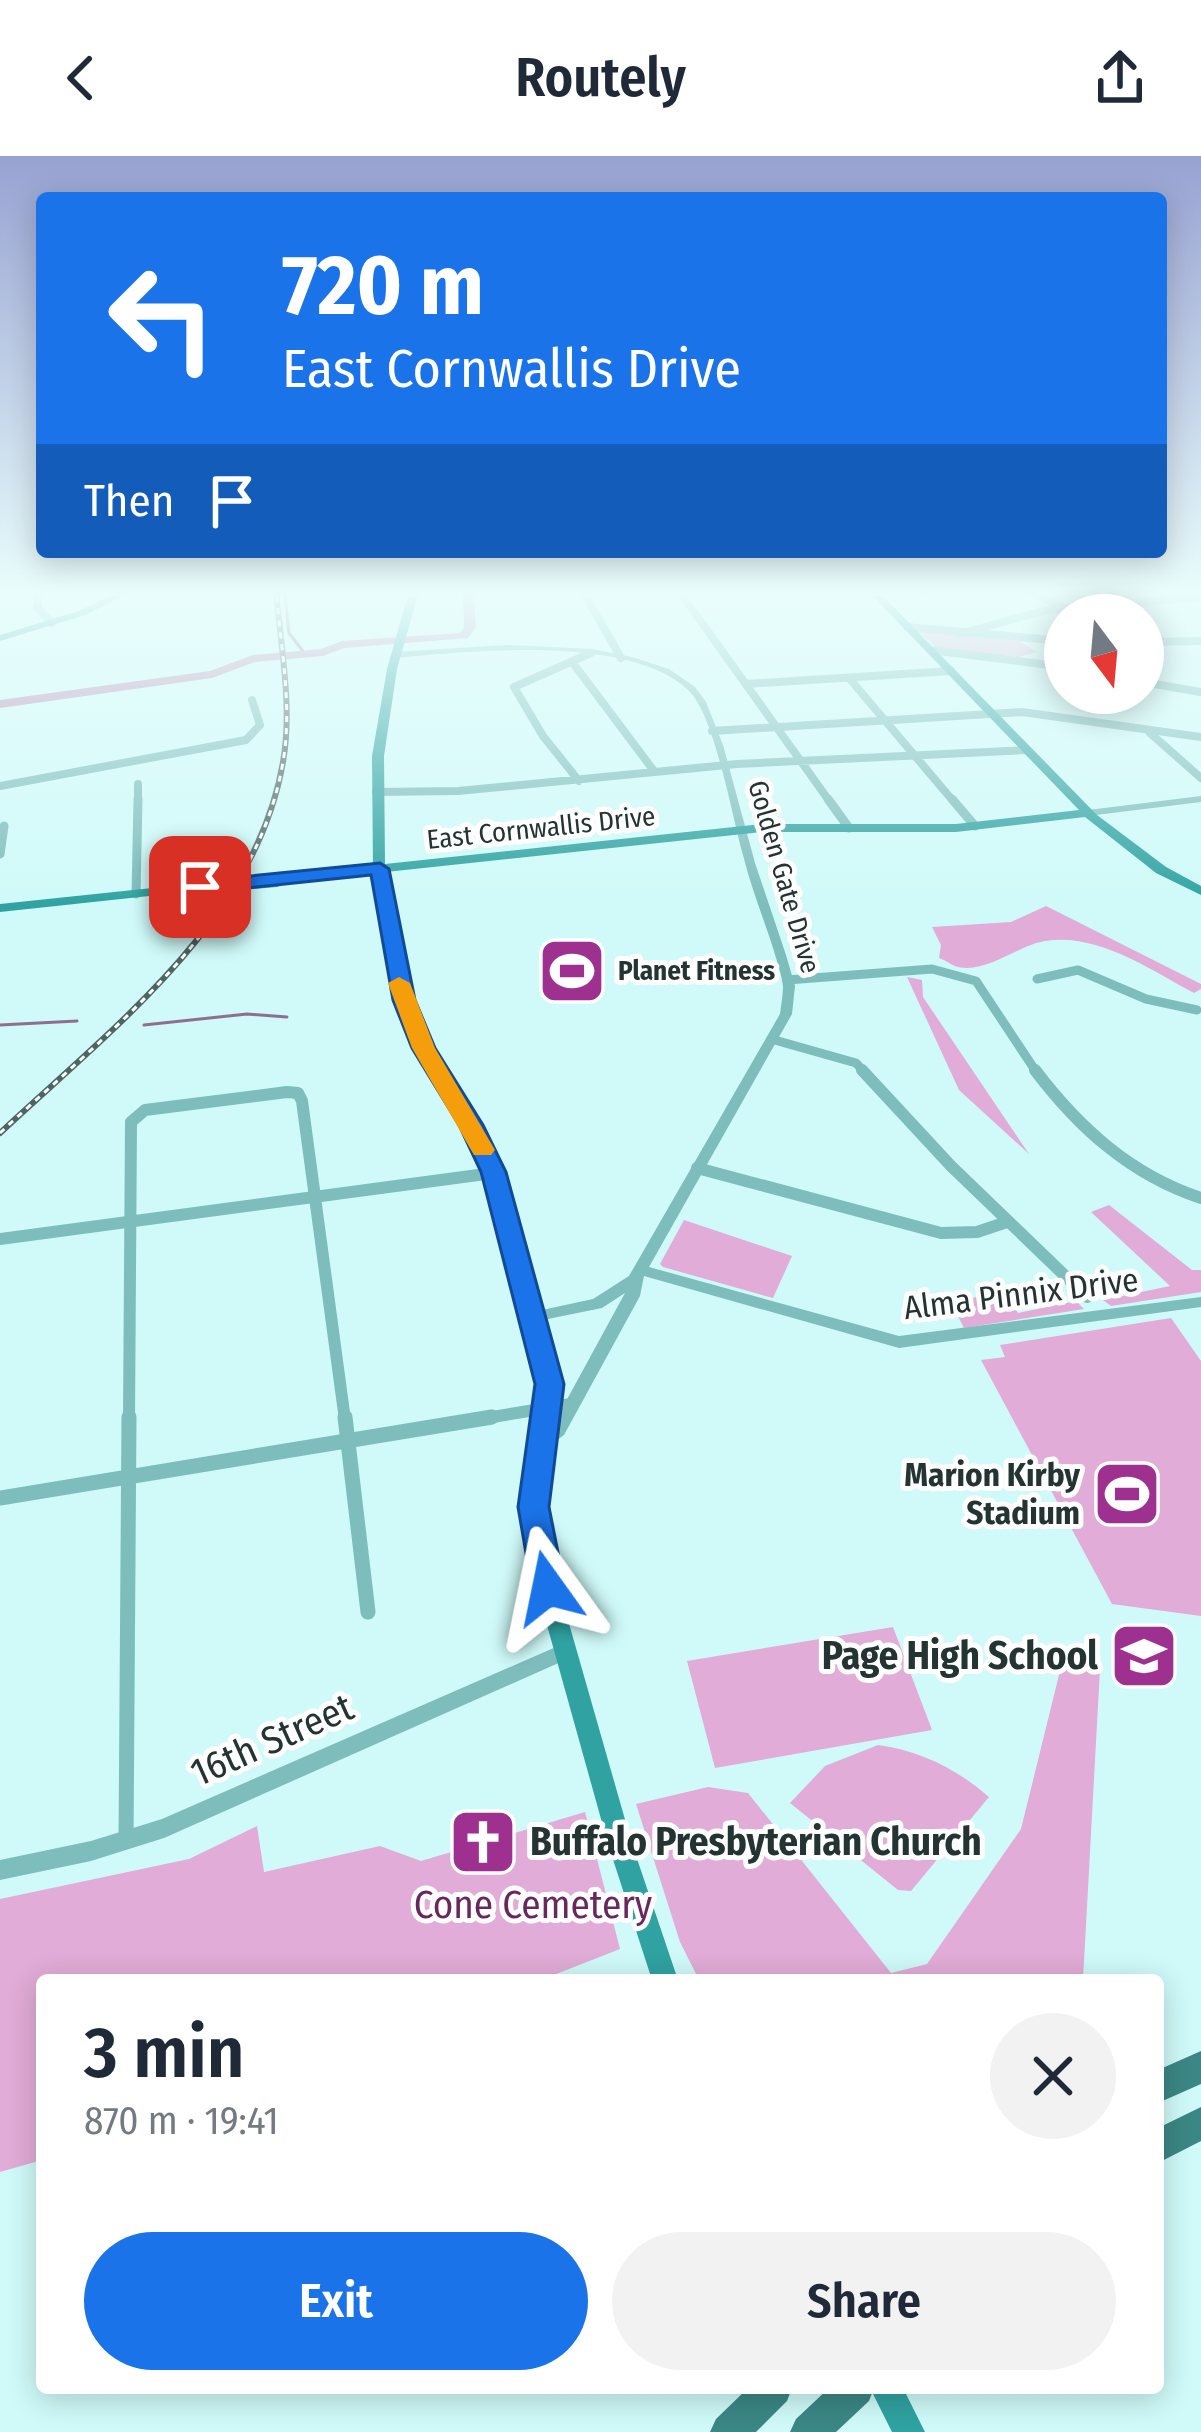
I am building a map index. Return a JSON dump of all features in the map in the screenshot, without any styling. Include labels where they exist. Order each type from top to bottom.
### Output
[{"type":"main road","points":[[390,694],[376,792],[391,945],[410,1016],[494,1172],[533,1317],[549,1384],[533,1507],[539,1558],[620,1844],[663,1974]]},
{"type":"main road","points":[[974,694],[1088,813],[1161,871],[1201,891]]},
{"type":"main road","name":"East Cornwallis Drive","points":[[0,908],[741,830],[975,826],[1088,813]]},
{"type":"main road","points":[[1164,2084],[1201,2067]]},
{"type":"main road","points":[[1164,2143],[1201,2123]]},
{"type":"main road","points":[[729,2432],[768,2394]]},
{"type":"main road","points":[[808,2432],[849,2394]]},
{"type":"main road","points":[[889,2394],[909,2432]]},
{"type":"street","points":[[518,694],[579,781]]},
{"type":"street","points":[[596,694],[654,771]]},
{"type":"street","name":"Golden Gate Drive","points":[[544,1441],[558,1431],[632,1296],[638,1275],[788,1005],[787,980],[723,765],[695,694]]},
{"type":"street","points":[[754,694],[848,828]]},
{"type":"street","points":[[863,694],[975,826]]},
{"type":"street","points":[[0,786],[246,740],[260,725],[252,700]]},
{"type":"street","points":[[712,731],[991,712],[1048,713],[1201,737]]},
{"type":"street","points":[[1149,732],[1201,778]]},
{"type":"street","points":[[376,792],[579,781],[723,765],[1027,750]]},
{"type":"street","points":[[136,894],[138,784]]},
{"type":"street","points":[[1088,813],[1201,799]]},
{"type":"street","points":[[0,854],[4,826]]},
{"type":"street","points":[[1037,979],[1063,968],[1081,969],[1144,998],[1200,1011]]},
{"type":"street","points":[[787,980],[932,969],[960,974],[982,987],[1032,1066],[1113,1154],[1150,1179],[1201,1198]]},
{"type":"street","points":[[771,1039],[856,1063],[1007,1222],[1087,1297]]},
{"type":"street","points":[[126,1841],[134,1223],[131,1122],[145,1110],[287,1092],[298,1093],[302,1101],[368,1612]]},
{"type":"street","points":[[697,1168],[941,1233],[965,1234],[1007,1222]]},
{"type":"street","points":[[0,1239],[494,1172]]},
{"type":"street","points":[[533,1317],[597,1304],[638,1275]]},
{"type":"street","name":"Alma Pinnix Drive","points":[[638,1275],[899,1342],[1201,1302]]},
{"type":"street","points":[[0,1498],[571,1404]]},
{"type":"street","name":"16th Street","points":[[0,1870],[126,1841],[214,1807],[565,1651]]},
{"type":"green space","points":[[1046,906],[1201,984],[1201,989],[1194,993],[1123,955],[1084,942],[1045,941],[977,967],[955,966],[939,958],[941,945],[932,927],[1011,922]]},
{"type":"green space","points":[[907,977],[922,980],[923,997],[1029,1154],[959,1090]]},
{"type":"green space","points":[[1109,1205],[1192,1270],[1201,1270],[1201,1292],[1111,1306],[1103,1300],[1170,1286],[1091,1212]]},
{"type":"green space","points":[[684,1220],[792,1256],[773,1298],[663,1267],[660,1264]]},
{"type":"green space","points":[[1006,1293],[1018,1313],[1076,1301],[1084,1309],[964,1328],[950,1301]]},
{"type":"green space","name":"Marion Kirby Stadium","points":[[1171,1318],[1201,1361],[1201,1616],[1112,1604],[981,1360],[1005,1357],[1000,1345]]},
{"type":"green space","points":[[893,1627],[932,1730],[715,1768],[687,1661]]},
{"type":"green space","points":[[1072,1643],[1100,1669],[1083,1974],[696,1974],[680,1942],[636,1804],[708,1787],[748,1793],[891,1973],[927,1964],[1021,1829],[1059,1675]]},
{"type":"green space","points":[[878,1745],[938,1763],[989,1797],[911,1891],[898,1890],[790,1803],[825,1766]]},
{"type":"green space","name":"Cone Cemetery","points":[[585,1812],[620,1949],[556,1974],[36,1974],[36,2162],[0,2172],[0,1899],[189,1859],[257,1826],[264,1872],[380,1846],[421,1861]]},
{"type":"waterway","points":[[0,704],[69,694]]},
{"type":"waterway","points":[[144,1025],[247,1014],[287,1017]]},
{"type":"waterway","points":[[0,1025],[77,1021]]},
{"type":"railway","points":[[0,1133],[131,1012],[211,922],[243,872],[268,819],[283,762],[286,694]]},
{"type":"slow traffic","points":[[399,983],[424,1048],[483,1150]]},
{"type":"place","name":"Planet Fitness","points":[[572,971]]},
{"type":"place","name":"Marion Kirby Stadium","points":[[1127,1494]]},
{"type":"place","name":"Page High School","points":[[1144,1656]]},
{"type":"place","name":"Buffalo Presbyterian Church","points":[[483,1842]]},
{"type":"route","points":[[200,887],[380,869],[404,1000],[424,1048],[494,1172],[549,1384],[533,1507],[548,1588]]}]
